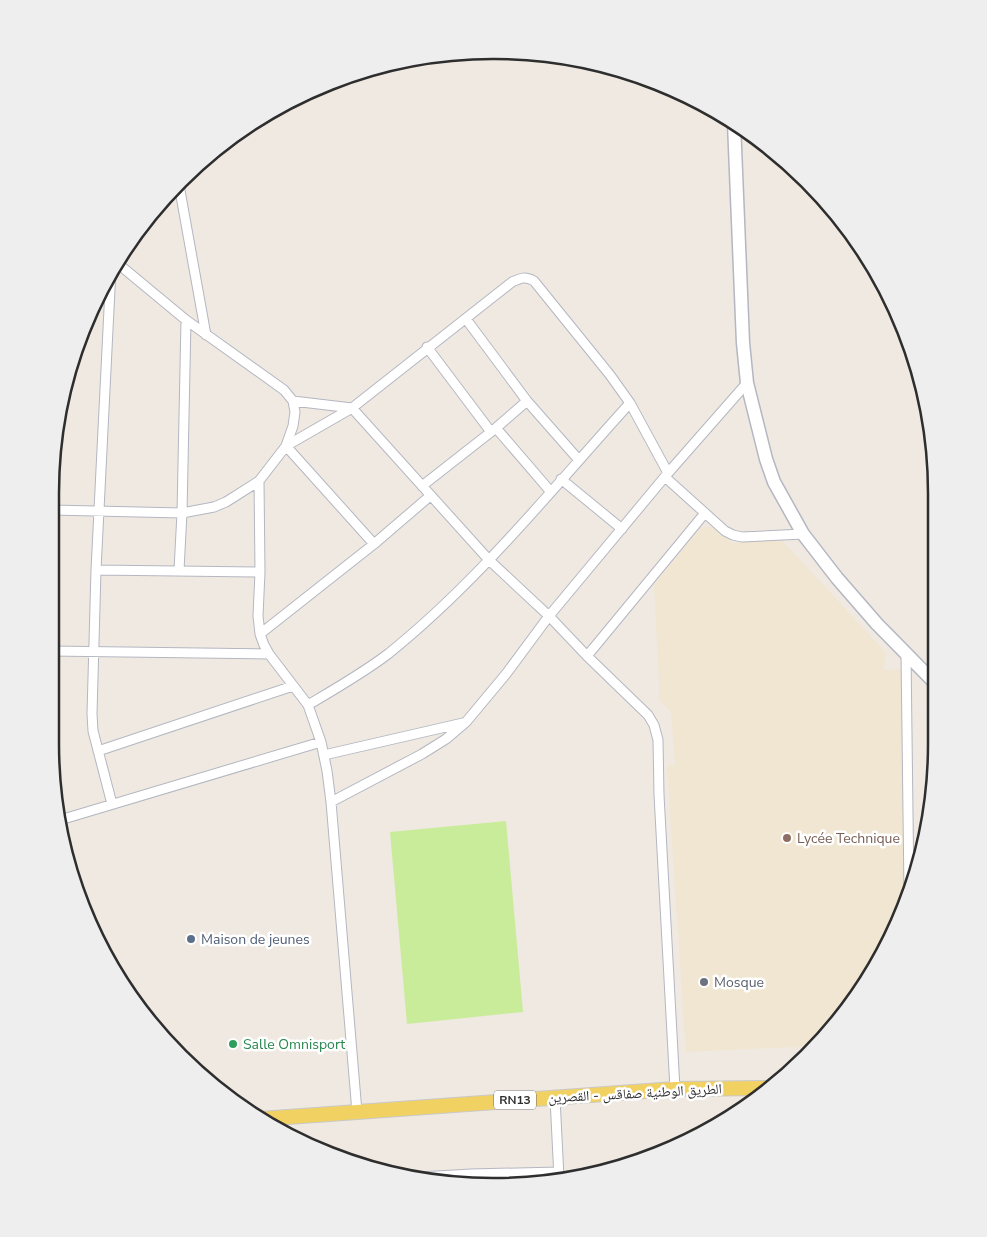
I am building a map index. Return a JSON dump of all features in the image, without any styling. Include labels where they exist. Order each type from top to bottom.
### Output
[{"type":"main road","name":"الطريق الوطنية صفاقس - القصرين","points":[[273,1118],[675,1089],[758,1088]]},
{"type":"street","points":[[734,132],[743,343],[747,383],[766,459],[774,482],[803,534],[837,578],[877,624],[928,677]]},
{"type":"street","points":[[181,191],[206,335]]},
{"type":"street","points":[[59,510],[182,513],[214,507],[226,502],[259,480],[286,446],[294,420],[293,401],[284,390],[186,320],[122,267]]},
{"type":"street","points":[[286,446],[352,408],[427,347],[512,282],[528,277],[534,281],[630,402],[667,475],[705,513],[733,536],[803,534]]},
{"type":"street","points":[[110,289],[96,570],[92,714],[93,731],[112,804]]},
{"type":"street","points":[[466,319],[527,400],[578,459]]},
{"type":"street","points":[[179,570],[186,320]]},
{"type":"street","points":[[427,347],[493,430],[551,492]]},
{"type":"street","points":[[331,802],[422,754],[446,739],[466,722],[506,674],[549,616],[747,383]]},
{"type":"street","points":[[422,486],[493,430],[527,400]]},
{"type":"street","points":[[293,401],[352,408],[489,560],[549,616],[648,715],[658,740],[659,795],[675,1089]]},
{"type":"street","points":[[308,705],[387,654],[434,613],[489,560],[630,402]]},
{"type":"street","points":[[286,446],[374,544]]},
{"type":"street","points":[[562,479],[622,528]]},
{"type":"street","points":[[259,480],[260,572],[258,616],[260,634],[269,654],[308,705],[322,742],[331,802],[357,1112]]},
{"type":"street","points":[[260,634],[374,544],[430,496]]},
{"type":"street","points":[[587,656],[705,513]]},
{"type":"street","points":[[96,570],[260,572]]},
{"type":"street","points":[[59,651],[269,654]]},
{"type":"street","points":[[906,654],[909,870]]},
{"type":"street","points":[[98,751],[293,686]]},
{"type":"street","points":[[324,755],[466,722]]},
{"type":"street","points":[[65,818],[322,742]]},
{"type":"street","points":[[555,1098],[559,1173]]},
{"type":"street","points":[[444,1176],[551,1175]]},
{"type":"shaded area","name":"Lycée Technique","points":[[701,527],[711,527],[732,543],[781,539],[885,652],[884,670],[902,669],[904,886],[895,910],[870,961],[838,1008],[805,1046],[686,1052],[667,766],[675,765],[671,712],[660,701],[654,585]]},
{"type":"green space","points":[[506,821],[523,1012],[407,1024],[390,832]]},
{"type":"place","name":"Lycée Technique","points":[[787,838]]},
{"type":"place","name":"Maison de jeunes","points":[[191,939]]},
{"type":"place","name":"Mosque","points":[[704,982]]},
{"type":"place","name":"Salle Omnisport","points":[[233,1044]]}]
